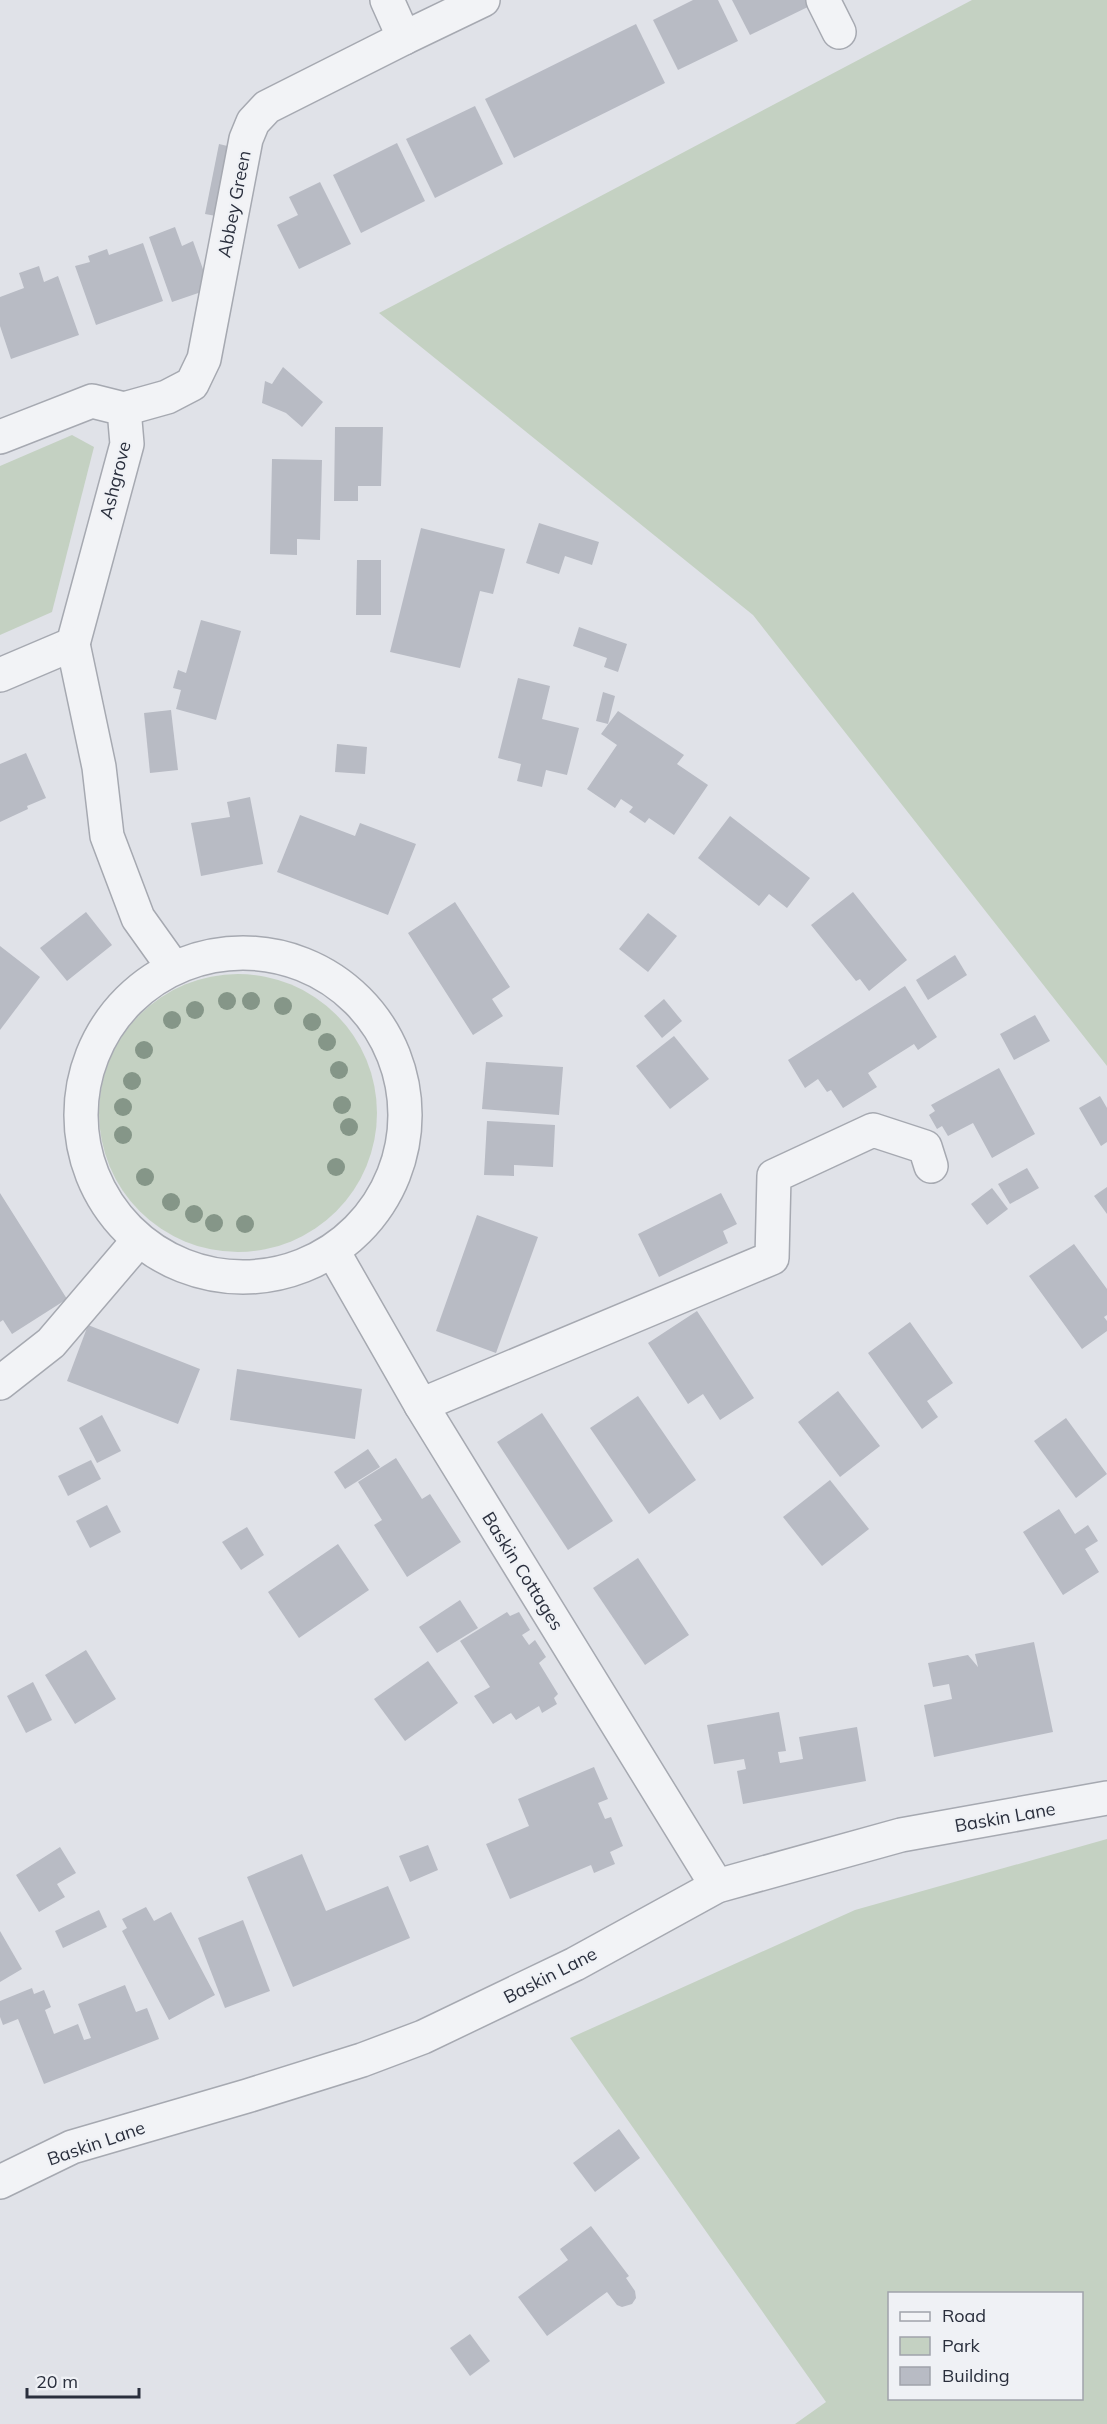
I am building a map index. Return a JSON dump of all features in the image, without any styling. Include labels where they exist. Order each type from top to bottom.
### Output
[{"type":"street","points":[[387,0],[404,38]]},
{"type":"street","name":"Abbey Green","points":[[124,409],[166,397],[192,384],[204,359],[246,139],[253,122],[267,107],[483,0]]},
{"type":"street","points":[[823,0],[839,32]]},
{"type":"street","points":[[0,436],[92,401],[124,409]]},
{"type":"street","name":"Ashgrove","points":[[124,409],[127,444],[73,644],[99,767],[107,836],[138,918],[173,967]]},
{"type":"street","points":[[0,675],[73,644]]},
{"type":"street","points":[[230,951],[297,960],[343,984],[379,1021],[407,1097],[395,1177],[372,1218],[334,1253],[254,1279],[240,1280],[194,1272],[148,1250],[138,1241],[123,1227],[85,1160],[80,1097],[93,1048],[125,1001],[173,967],[230,951]]},
{"type":"street","points":[[421,1405],[772,1258],[774,1176],[873,1130],[925,1147],[931,1166]]},
{"type":"street","points":[[0,1383],[51,1343],[138,1241]]},
{"type":"street","name":"Baskin Cottages","points":[[334,1253],[421,1405],[717,1886]]},
{"type":"street","name":"Baskin Lane","points":[[0,2182],[72,2147],[362,2060],[423,2037],[575,1964],[717,1886],[901,1835],[1107,1798]]},
{"type":"green space","points":[[972,0],[1107,0],[1107,1066],[753,615],[379,313]]},
{"type":"green space","points":[[72,435],[94,447],[52,612],[0,635],[0,466]]},
{"type":"green space","points":[[252,974],[291,984],[304,990],[337,1014],[354,1036],[367,1060],[375,1086],[377,1113],[375,1140],[367,1166],[354,1190],[337,1212],[315,1229],[291,1242],[252,1252],[224,1252],[185,1242],[172,1236],[139,1212],[130,1201],[115,1179],[101,1140],[99,1099],[109,1060],[115,1047],[139,1014],[150,1005],[172,990],[211,976]]},
{"type":"green space","points":[[1107,1839],[1107,2424],[795,2424],[826,2402],[570,2038],[855,1910]]},
{"type":"building","points":[[693,0],[718,0],[738,41],[678,70],[653,20]]},
{"type":"building","points":[[732,0],[812,0],[814,4],[750,35]]},
{"type":"building","points":[[636,24],[665,83],[514,158],[485,99]]},
{"type":"building","points":[[475,106],[503,164],[435,198],[406,139]]},
{"type":"building","points":[[397,143],[425,201],[361,233],[333,175]]},
{"type":"building","points":[[219,144],[240,149],[227,218],[205,214]]},
{"type":"building","points":[[320,182],[351,244],[299,269],[277,225],[298,215],[289,197]]},
{"type":"building","points":[[175,227],[182,246],[193,241],[210,289],[172,302],[149,237]]},
{"type":"building","points":[[143,243],[163,301],[96,325],[75,266],[90,262],[88,256],[107,249],[109,255]]},
{"type":"building","points":[[39,266],[44,282],[58,276],[79,335],[11,359],[0,326],[0,297],[24,288],[19,273]]},
{"type":"building","points":[[283,367],[323,402],[302,427],[286,413],[262,403],[265,381],[272,384]]},
{"type":"building","points":[[335,427],[383,427],[381,486],[358,486],[358,501],[334,501]]},
{"type":"building","points":[[272,459],[322,460],[320,540],[297,539],[297,555],[270,554]]},
{"type":"building","points":[[539,523],[599,542],[592,565],[565,556],[559,574],[526,563]]},
{"type":"building","points":[[421,528],[505,549],[493,594],[480,591],[460,668],[390,652]]},
{"type":"building","points":[[357,560],[381,560],[381,615],[356,615]]},
{"type":"building","points":[[201,620],[241,631],[216,720],[176,709],[181,690],[173,688],[178,670],[186,673]]},
{"type":"building","points":[[579,627],[627,644],[618,672],[604,667],[607,658],[573,646]]},
{"type":"building","points":[[518,678],[550,686],[542,719],[579,728],[567,775],[546,770],[542,787],[517,781],[521,764],[498,758]]},
{"type":"building","points":[[603,692],[615,696],[608,724],[596,721]]},
{"type":"building","points":[[171,710],[178,770],[150,773],[144,713]]},
{"type":"building","points":[[618,711],[684,755],[677,764],[708,785],[674,835],[649,818],[645,823],[629,812],[633,807],[621,799],[615,808],[587,789],[617,745],[601,734]]},
{"type":"building","points":[[337,744],[367,747],[365,774],[335,772]]},
{"type":"building","points":[[26,753],[46,798],[0,822],[0,764]]},
{"type":"building","points":[[250,797],[263,864],[201,876],[191,823],[230,817],[227,802]]},
{"type":"building","points":[[300,815],[355,836],[360,823],[416,844],[388,915],[277,872]]},
{"type":"building","points":[[730,816],[810,878],[787,908],[769,894],[759,906],[698,858]]},
{"type":"building","points":[[853,892],[907,960],[869,991],[860,979],[856,981],[811,925]]},
{"type":"building","points":[[455,902],[510,987],[492,999],[503,1016],[473,1035],[408,933]]},
{"type":"building","points":[[86,912],[112,945],[67,981],[40,948]]},
{"type":"building","points":[[648,913],[677,936],[648,972],[619,949]]},
{"type":"building","points":[[0,946],[40,977],[0,1030]]},
{"type":"building","points":[[955,955],[967,975],[928,1000],[916,980]]},
{"type":"building","points":[[905,986],[937,1037],[918,1050],[914,1044],[868,1073],[877,1087],[843,1108],[831,1090],[827,1092],[818,1079],[805,1088],[788,1060]]},
{"type":"building","points":[[664,999],[682,1021],[662,1038],[644,1016]]},
{"type":"building","points":[[1035,1015],[1050,1041],[1014,1060],[1000,1034]]},
{"type":"building","points":[[674,1036],[709,1079],[670,1109],[636,1066]]},
{"type":"building","points":[[486,1062],[563,1067],[559,1115],[482,1109]]},
{"type":"building","points":[[999,1068],[1035,1134],[992,1158],[973,1123],[948,1136],[942,1126],[937,1129],[929,1115],[935,1111],[931,1105]]},
{"type":"building","points":[[1100,1096],[1107,1108],[1107,1142],[1101,1146],[1079,1108]]},
{"type":"building","points":[[487,1121],[555,1125],[553,1167],[514,1165],[514,1176],[484,1175]]},
{"type":"building","points":[[1027,1168],[1039,1188],[1010,1204],[998,1184]]},
{"type":"building","points":[[1107,1187],[1107,1214],[1094,1196]]},
{"type":"building","points":[[992,1188],[1008,1209],[987,1225],[971,1204]]},
{"type":"building","points":[[0,1193],[67,1299],[12,1334],[3,1320],[0,1322]]},
{"type":"building","points":[[721,1193],[737,1224],[723,1231],[728,1243],[659,1277],[638,1234]]},
{"type":"building","points":[[477,1215],[538,1237],[496,1353],[436,1331]]},
{"type":"building","points":[[1074,1244],[1107,1289],[1107,1315],[1104,1317],[1107,1321],[1107,1331],[1082,1349],[1029,1276]]},
{"type":"building","points":[[697,1311],[754,1398],[720,1420],[703,1394],[688,1404],[648,1343]]},
{"type":"building","points":[[910,1322],[953,1383],[927,1401],[938,1417],[922,1429],[868,1353]]},
{"type":"building","points":[[88,1325],[200,1369],[178,1424],[67,1381]]},
{"type":"building","points":[[237,1369],[362,1389],[355,1439],[230,1420]]},
{"type":"building","points":[[838,1391],[880,1446],[840,1477],[798,1422]]},
{"type":"building","points":[[638,1396],[696,1480],[649,1514],[590,1428]]},
{"type":"building","points":[[542,1413],[613,1521],[568,1550],[497,1442]]},
{"type":"building","points":[[102,1415],[121,1451],[97,1463],[79,1428]]},
{"type":"building","points":[[1066,1418],[1107,1474],[1076,1498],[1034,1441]]},
{"type":"building","points":[[368,1449],[380,1467],[345,1489],[334,1472]]},
{"type":"building","points":[[396,1458],[422,1499],[430,1494],[461,1542],[407,1577],[374,1525],[382,1520],[358,1482]]},
{"type":"building","points":[[91,1460],[101,1479],[68,1496],[58,1476]]},
{"type":"building","points":[[830,1480],[869,1529],[822,1566],[783,1517]]},
{"type":"building","points":[[107,1505],[121,1532],[90,1548],[76,1521]]},
{"type":"building","points":[[1059,1509],[1075,1534],[1088,1525],[1098,1541],[1085,1549],[1099,1572],[1063,1595],[1023,1532]]},
{"type":"building","points":[[247,1527],[264,1555],[241,1570],[222,1542]]},
{"type":"building","points":[[338,1544],[369,1590],[299,1638],[268,1592]]},
{"type":"building","points":[[638,1558],[689,1635],[645,1665],[593,1588]]},
{"type":"building","points":[[460,1600],[478,1628],[437,1653],[419,1627]]},
{"type":"building","points":[[507,1612],[510,1616],[519,1612],[530,1630],[522,1635],[529,1645],[535,1640],[546,1657],[539,1663],[558,1694],[554,1698],[557,1704],[542,1713],[539,1706],[516,1720],[511,1713],[493,1724],[474,1696],[490,1687],[460,1641]]},
{"type":"building","points":[[1034,1642],[1053,1732],[934,1757],[924,1705],[952,1699],[949,1684],[933,1687],[928,1663],[968,1655],[978,1667],[975,1654]]},
{"type":"building","points":[[86,1650],[116,1699],[75,1724],[45,1675]]},
{"type":"building","points":[[428,1661],[458,1703],[405,1741],[374,1699]]},
{"type":"building","points":[[33,1682],[52,1720],[26,1733],[7,1696]]},
{"type":"building","points":[[779,1712],[786,1751],[778,1752],[780,1763],[803,1759],[799,1737],[857,1727],[866,1781],[743,1804],[737,1771],[746,1769],[744,1759],[714,1764],[707,1725]]},
{"type":"building","points":[[594,1767],[608,1799],[598,1803],[605,1819],[611,1817],[623,1846],[610,1852],[615,1864],[594,1873],[591,1865],[510,1899],[486,1844],[529,1826],[518,1799]]},
{"type":"building","points":[[428,1845],[438,1870],[410,1882],[399,1856]]},
{"type":"building","points":[[60,1847],[76,1873],[57,1884],[65,1897],[39,1912],[16,1875]]},
{"type":"building","points":[[302,1854],[326,1911],[388,1886],[410,1938],[293,1987],[247,1877]]},
{"type":"building","points":[[146,1907],[154,1921],[171,1912],[215,1995],[169,2020],[122,1931],[127,1928],[122,1919]]},
{"type":"building","points":[[99,1910],[107,1927],[63,1948],[55,1931]]},
{"type":"building","points":[[243,1920],[270,1991],[225,2008],[198,1938]]},
{"type":"building","points":[[0,1931],[22,1969],[0,1982]]},
{"type":"building","points":[[125,1985],[136,2012],[147,2008],[159,2039],[44,2084],[18,2019],[3,2025],[0,2017],[0,2001],[32,1988],[34,1994],[44,1990],[51,2007],[45,2010],[54,2034],[78,2024],[84,2040],[91,2038],[78,2004]]},
{"type":"building","points":[[619,2129],[640,2158],[595,2192],[573,2163]]},
{"type":"building","points":[[591,2226],[629,2276],[626,2278],[635,2291],[636,2298],[632,2304],[622,2307],[617,2305],[607,2292],[547,2336],[518,2297],[568,2260],[560,2249]]},
{"type":"building","points":[[470,2334],[490,2361],[470,2376],[450,2348]]}]
